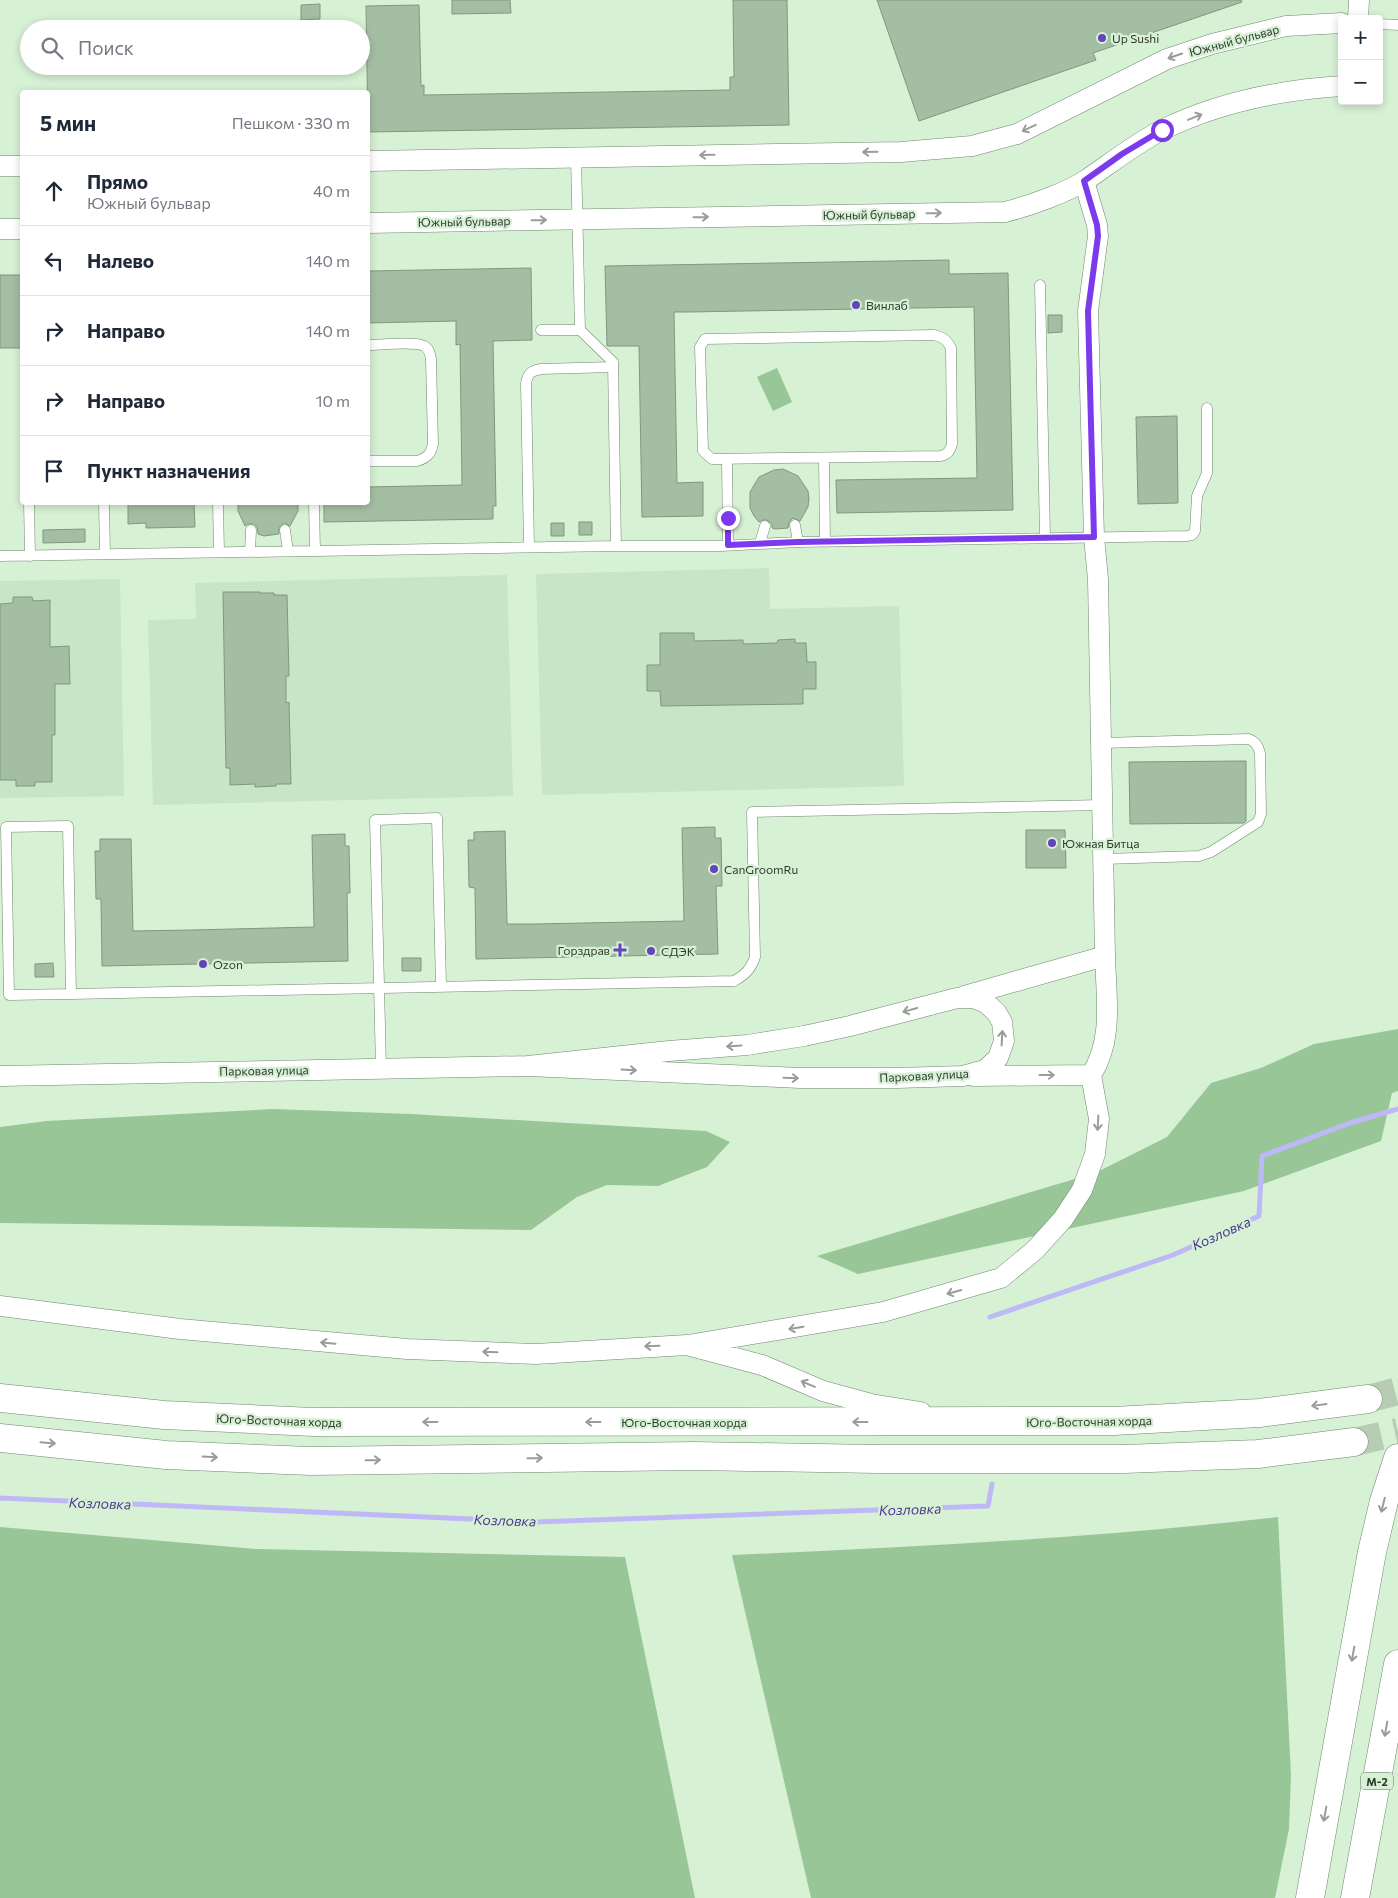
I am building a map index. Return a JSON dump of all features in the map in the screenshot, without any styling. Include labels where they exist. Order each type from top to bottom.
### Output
[{"type":"main road","name":"Юго-Восточная хорда","points":[[0,1398],[164,1415],[313,1422],[1114,1421],[1259,1413],[1368,1399]]},
{"type":"main road","points":[[2,1439],[166,1455],[311,1461],[694,1456],[886,1459],[1124,1459],[1258,1454],[1354,1442]]},
{"type":"main road","points":[[1310,1898],[1362,1606],[1384,1500],[1398,1458]]},
{"type":"main road","name":"М-2","points":[[1355,1898],[1398,1664]]},
{"type":"street","points":[[1358,0],[1358,15]]},
{"type":"street","name":"Южный бульвар","points":[[370,161],[900,152],[972,146],[1017,134],[1167,59],[1212,44],[1286,26],[1338,23]]},
{"type":"street","name":"Южный бульвар","points":[[370,223],[1005,212],[1026,207],[1084,181],[1122,154],[1162,130],[1231,102],[1296,89],[1338,86]]},
{"type":"street","points":[[0,166],[20,166]]},
{"type":"street","points":[[0,1306],[180,1329],[407,1349],[536,1354],[687,1345],[884,1312],[1001,1278],[1035,1250],[1063,1219],[1082,1190],[1094,1154],[1099,1119],[1091,1076],[1104,1047],[1107,1029],[1098,579],[1094,537],[1088,311],[1097,230],[1084,181]]},
{"type":"street","points":[[0,229],[20,229]]},
{"type":"street","points":[[957,998],[1105,956]]},
{"type":"street","name":"Парковая улица","points":[[0,1076],[528,1066],[800,1078],[963,1076],[985,1070],[998,1058],[1004,1041],[1002,1022],[996,1012],[986,1003],[973,998],[957,998],[804,1036],[747,1045],[528,1066]]},
{"type":"street","points":[[963,1076],[1091,1076]]},
{"type":"street","points":[[687,1345],[762,1365],[823,1391],[872,1404],[926,1413],[1045,1422]]},
{"type":"lane","points":[[1383,24],[1398,25]]},
{"type":"lane","points":[[576,157],[580,330]]},
{"type":"lane","points":[[1040,285],[1045,538]]},
{"type":"lane","points":[[541,330],[580,330],[613,362],[616,546]]},
{"type":"lane","points":[[934,335],[942,336],[947,341],[951,348],[951,450],[946,454],[824,458],[712,459],[706,456],[702,446],[700,347],[704,339],[934,335]]},
{"type":"lane","points":[[370,345],[416,344],[424,346],[430,351],[433,444],[431,453],[425,459],[370,461]]},
{"type":"lane","points":[[529,547],[526,383],[528,376],[532,371],[541,369],[613,368]]},
{"type":"lane","points":[[0,556],[1187,536],[1192,535],[1196,531],[1197,496],[1207,473],[1207,408]]},
{"type":"lane","points":[[824,458],[825,542]]},
{"type":"lane","points":[[727,459],[728,545]]},
{"type":"lane","points":[[29,505],[30,556]]},
{"type":"lane","points":[[104,505],[105,554]]},
{"type":"lane","points":[[218,505],[219,552]]},
{"type":"lane","points":[[314,505],[315,551]]},
{"type":"lane","points":[[795,524],[798,542]]},
{"type":"lane","points":[[760,543],[765,526]]},
{"type":"lane","points":[[250,552],[251,530]]},
{"type":"lane","points":[[285,530],[288,551]]},
{"type":"lane","points":[[1101,742],[1249,740],[1257,744],[1260,753],[1260,818],[1254,826],[1204,854],[1195,857],[1104,859]]},
{"type":"lane","points":[[71,994],[68,826],[6,827],[9,995],[71,994],[379,988],[734,980],[744,976],[751,967],[755,957],[752,812],[1102,805]]},
{"type":"lane","points":[[381,1068],[375,820],[437,818],[441,986]]},
{"type":"shaded area","points":[[777,368],[792,402],[773,411],[757,377]]},
{"type":"shaded area","points":[[769,568],[770,609],[899,606],[904,786],[542,795],[536,574]]},
{"type":"shaded area","points":[[507,575],[513,796],[153,805],[148,620],[196,619],[195,583]]},
{"type":"shaded area","points":[[120,579],[124,796],[0,798],[0,581]]},
{"type":"shaded area","points":[[1398,1029],[1398,1091],[1392,1093],[1381,1141],[1244,1191],[858,1274],[817,1256],[1095,1173],[1167,1137],[1211,1083],[1261,1068],[1314,1044]]},
{"type":"shaded area","points":[[273,1109],[411,1114],[706,1131],[730,1142],[707,1167],[658,1186],[607,1185],[577,1197],[531,1230],[0,1223],[0,1127],[47,1121]]},
{"type":"shaded area","points":[[1278,1517],[1291,1775],[1289,1829],[1275,1898],[811,1898],[732,1555],[1074,1536]]},
{"type":"shaded area","points":[[0,1527],[257,1549],[625,1557],[695,1898],[0,1898]]},
{"type":"building","points":[[452,0],[510,0],[511,13],[452,14]]},
{"type":"building","points":[[733,0],[787,0],[789,125],[370,132],[370,90],[367,90],[367,75],[370,75],[370,20],[366,20],[366,6],[419,5],[421,86],[424,85],[424,95],[730,90],[730,77],[734,77]]},
{"type":"building","points":[[877,0],[1241,0],[1242,2],[1093,53],[1096,60],[919,121]]},
{"type":"building","points":[[320,4],[320,19],[301,20],[301,5]]},
{"type":"building","points":[[949,260],[949,274],[1008,273],[1013,510],[837,513],[836,480],[977,478],[974,307],[674,312],[677,483],[703,482],[703,516],[642,517],[639,346],[607,346],[605,266]]},
{"type":"building","points":[[531,268],[532,340],[493,341],[496,506],[493,506],[493,519],[324,522],[324,505],[370,505],[370,487],[462,485],[460,344],[456,345],[456,321],[370,323],[370,271]]},
{"type":"building","points":[[0,275],[20,275],[20,348],[0,348]]},
{"type":"building","points":[[1048,315],[1062,315],[1062,332],[1048,333]]},
{"type":"building","points":[[1177,416],[1178,503],[1138,504],[1136,417]]},
{"type":"building","points":[[783,469],[798,476],[808,491],[808,507],[800,521],[793,518],[789,522],[788,528],[775,529],[772,528],[772,524],[767,520],[759,522],[754,516],[750,508],[750,492],[759,477],[774,470]]},
{"type":"building","points":[[128,505],[194,505],[195,527],[146,528],[146,523],[128,524]]},
{"type":"building","points":[[238,505],[298,505],[298,511],[290,526],[284,523],[279,527],[279,534],[264,536],[258,534],[257,527],[254,524],[245,526],[238,511]]},
{"type":"building","points":[[579,522],[592,522],[592,535],[579,535]]},
{"type":"building","points":[[551,523],[564,523],[564,536],[551,536]]},
{"type":"building","points":[[85,529],[85,542],[43,543],[43,530]]},
{"type":"building","points":[[223,592],[260,592],[287,595],[289,676],[286,676],[286,703],[289,702],[291,784],[255,787],[255,784],[230,785],[230,768],[226,768]]},
{"type":"building","points":[[13,597],[32,597],[33,601],[50,600],[50,647],[69,646],[70,684],[55,684],[55,735],[52,735],[52,782],[35,782],[35,786],[16,786],[16,780],[0,780],[0,604],[13,603]]},
{"type":"building","points":[[660,633],[694,633],[694,641],[743,640],[743,644],[777,643],[778,640],[795,639],[795,643],[806,643],[807,662],[816,662],[816,689],[803,689],[803,704],[661,706],[660,691],[647,691],[647,665],[660,665]]},
{"type":"building","points":[[1246,761],[1246,821],[1244,823],[1130,824],[1129,762]]},
{"type":"building","points":[[715,827],[715,838],[721,838],[722,886],[716,886],[718,954],[476,959],[475,888],[469,887],[468,840],[474,840],[474,832],[505,831],[507,924],[684,921],[682,828]]},
{"type":"building","points":[[1026,830],[1065,830],[1066,868],[1026,868]]},
{"type":"building","points":[[345,834],[345,846],[349,846],[350,893],[347,893],[348,961],[102,966],[101,899],[96,899],[95,851],[100,851],[100,839],[131,839],[133,931],[192,930],[314,927],[312,835]]},
{"type":"building","points":[[402,958],[421,958],[421,971],[402,971]]},
{"type":"building","points":[[53,963],[54,977],[35,977],[35,964]]},
{"type":"waterway","name":"Козловка","points":[[990,1317],[1173,1255],[1259,1216],[1262,1156],[1350,1123],[1398,1109]]},
{"type":"waterway","name":"Козловка","points":[[0,1498],[536,1522],[988,1506],[992,1484]]},
{"type":"tunnel","points":[[1368,1399],[1398,1391]]},
{"type":"tunnel","points":[[1354,1442],[1398,1432]]},
{"type":"place","name":"Up Sushi","points":[[1102,38]]},
{"type":"place","name":"Винлаб","points":[[856,305]]},
{"type":"place","name":"Южная Битца","points":[[1052,843]]},
{"type":"place","name":"CanGroomRu","points":[[714,869]]},
{"type":"place","name":"Горздрав","points":[[620,950]]},
{"type":"place","name":"СДЭК","points":[[651,951]]},
{"type":"place","name":"Ozon","points":[[203,964]]},
{"type":"route","points":[[728,518],[728,545],[1094,537],[1088,311],[1098,236],[1097,225],[1084,181],[1122,154],[1162,130]]}]
